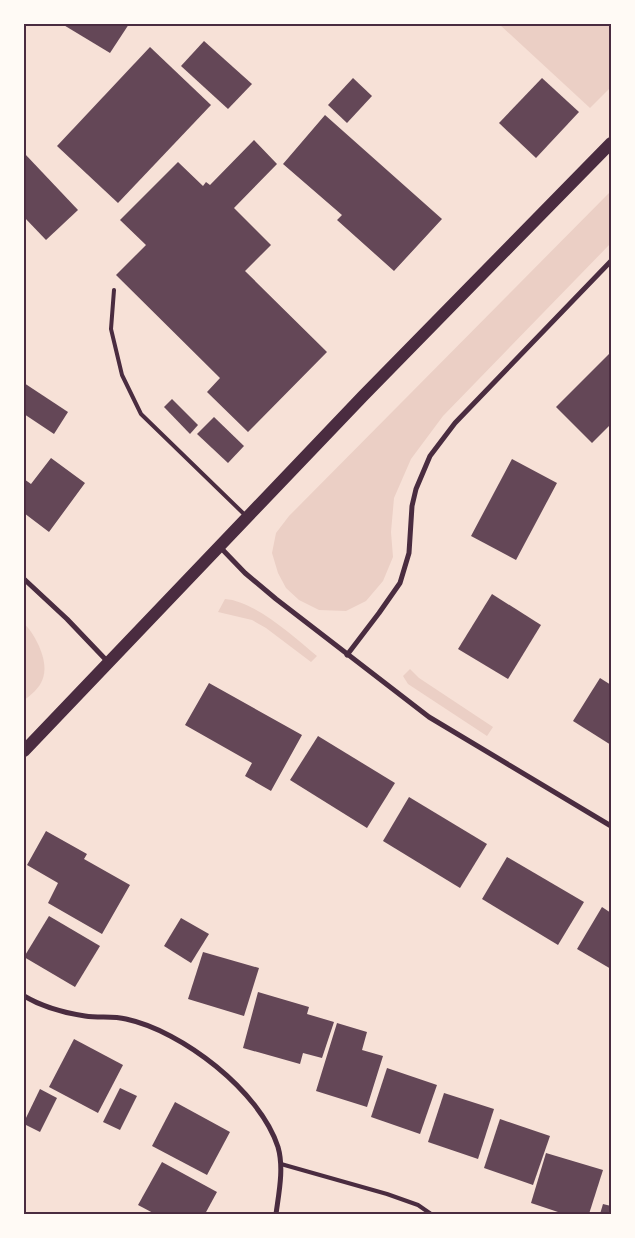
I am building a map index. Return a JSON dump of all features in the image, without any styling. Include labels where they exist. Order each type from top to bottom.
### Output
[{"type":"main road","points":[[24,750],[247,516],[611,142]]},
{"type":"street","points":[[347,655],[400,583],[409,554],[412,506],[416,489],[430,456],[455,423],[611,261]]},
{"type":"street","points":[[219,546],[252,578],[347,655],[429,717],[611,826]]},
{"type":"street","points":[[24,580],[67,619],[108,662]]},
{"type":"street","points":[[24,996],[72,1013],[85,1016],[126,1019],[150,1026],[202,1056],[229,1076],[245,1092],[259,1111],[278,1146],[281,1164],[276,1214]]},
{"type":"lane","points":[[114,290],[111,329],[122,375],[141,414],[247,516]]},
{"type":"lane","points":[[281,1164],[386,1194],[418,1205],[431,1214]]},
{"type":"shaded area","points":[[499,24],[611,24],[611,87],[590,108]]},
{"type":"shaded area","points":[[611,191],[611,243],[443,416],[411,459],[394,498],[391,532],[393,557],[383,581],[366,601],[346,611],[319,610],[299,600],[286,588],[278,573],[272,553],[276,533],[289,516]]},
{"type":"shaded area","points":[[225,599],[249,606],[274,621],[317,656],[311,662],[266,628],[252,620],[218,612]]},
{"type":"shaded area","points":[[24,624],[31,631],[39,646],[44,662],[44,676],[37,689],[24,700]]},
{"type":"shaded area","points":[[410,669],[419,678],[493,727],[487,736],[408,684],[403,676]]},
{"type":"building","points":[[62,24],[129,24],[110,53]]},
{"type":"building","points":[[204,41],[252,84],[228,109],[181,66]]},
{"type":"building","points":[[150,47],[211,105],[118,203],[57,146]]},
{"type":"building","points":[[353,78],[372,96],[347,123],[328,105]]},
{"type":"building","points":[[542,78],[579,112],[536,158],[499,123]]},
{"type":"building","points":[[325,115],[442,219],[394,271],[337,220],[342,215],[283,164]]},
{"type":"building","points":[[254,140],[277,164],[234,208],[271,245],[245,271],[327,352],[248,432],[207,392],[220,378],[116,275],[146,245],[120,220],[178,162],[203,186],[206,182],[210,185]]},
{"type":"building","points":[[25,154],[78,210],[46,240],[24,217]]},
{"type":"building","points":[[611,352],[611,424],[592,443],[556,407]]},
{"type":"building","points":[[24,383],[68,412],[54,434],[24,414]]},
{"type":"building","points":[[172,399],[198,425],[190,434],[164,407]]},
{"type":"building","points":[[214,417],[244,446],[228,463],[197,434]]},
{"type":"building","points":[[51,458],[85,483],[49,532],[24,513],[24,479],[31,484]]},
{"type":"building","points":[[512,459],[557,483],[516,560],[471,536]]},
{"type":"building","points":[[492,594],[541,625],[508,679],[458,649]]},
{"type":"building","points":[[600,678],[611,685],[611,745],[573,721]]},
{"type":"building","points":[[209,683],[302,735],[271,791],[245,776],[252,763],[185,725]]},
{"type":"building","points":[[318,736],[395,783],[367,828],[290,780]]},
{"type":"building","points":[[409,797],[487,844],[460,888],[383,841]]},
{"type":"building","points":[[46,831],[87,854],[84,859],[130,885],[102,934],[48,903],[58,883],[27,865]]},
{"type":"building","points":[[507,857],[584,902],[558,945],[482,899]]},
{"type":"building","points":[[602,907],[611,913],[611,969],[577,949]]},
{"type":"building","points":[[49,916],[100,946],[75,987],[24,957]]},
{"type":"building","points":[[181,918],[209,934],[191,963],[164,946]]},
{"type":"building","points":[[203,952],[259,968],[244,1016],[188,999]]},
{"type":"building","points":[[258,992],[309,1007],[307,1014],[334,1022],[322,1058],[303,1053],[300,1064],[243,1048]]},
{"type":"building","points":[[337,1023],[367,1032],[362,1050],[383,1056],[367,1107],[316,1091]]},
{"type":"building","points":[[74,1039],[123,1065],[98,1113],[49,1087]]},
{"type":"building","points":[[387,1068],[437,1085],[420,1134],[371,1117]]},
{"type":"building","points":[[120,1088],[137,1096],[120,1130],[103,1122]]},
{"type":"building","points":[[40,1089],[57,1098],[40,1132],[24,1124],[24,1122]]},
{"type":"building","points":[[444,1093],[494,1109],[478,1159],[428,1142]]},
{"type":"building","points":[[175,1102],[230,1132],[207,1175],[152,1146]]},
{"type":"building","points":[[500,1119],[550,1136],[533,1185],[484,1168]]},
{"type":"building","points":[[546,1153],[603,1170],[589,1214],[564,1214],[531,1203]]},
{"type":"building","points":[[162,1162],[217,1192],[205,1214],[155,1214],[138,1205]]},
{"type":"building","points":[[603,1204],[611,1206],[611,1214],[600,1214]]}]
